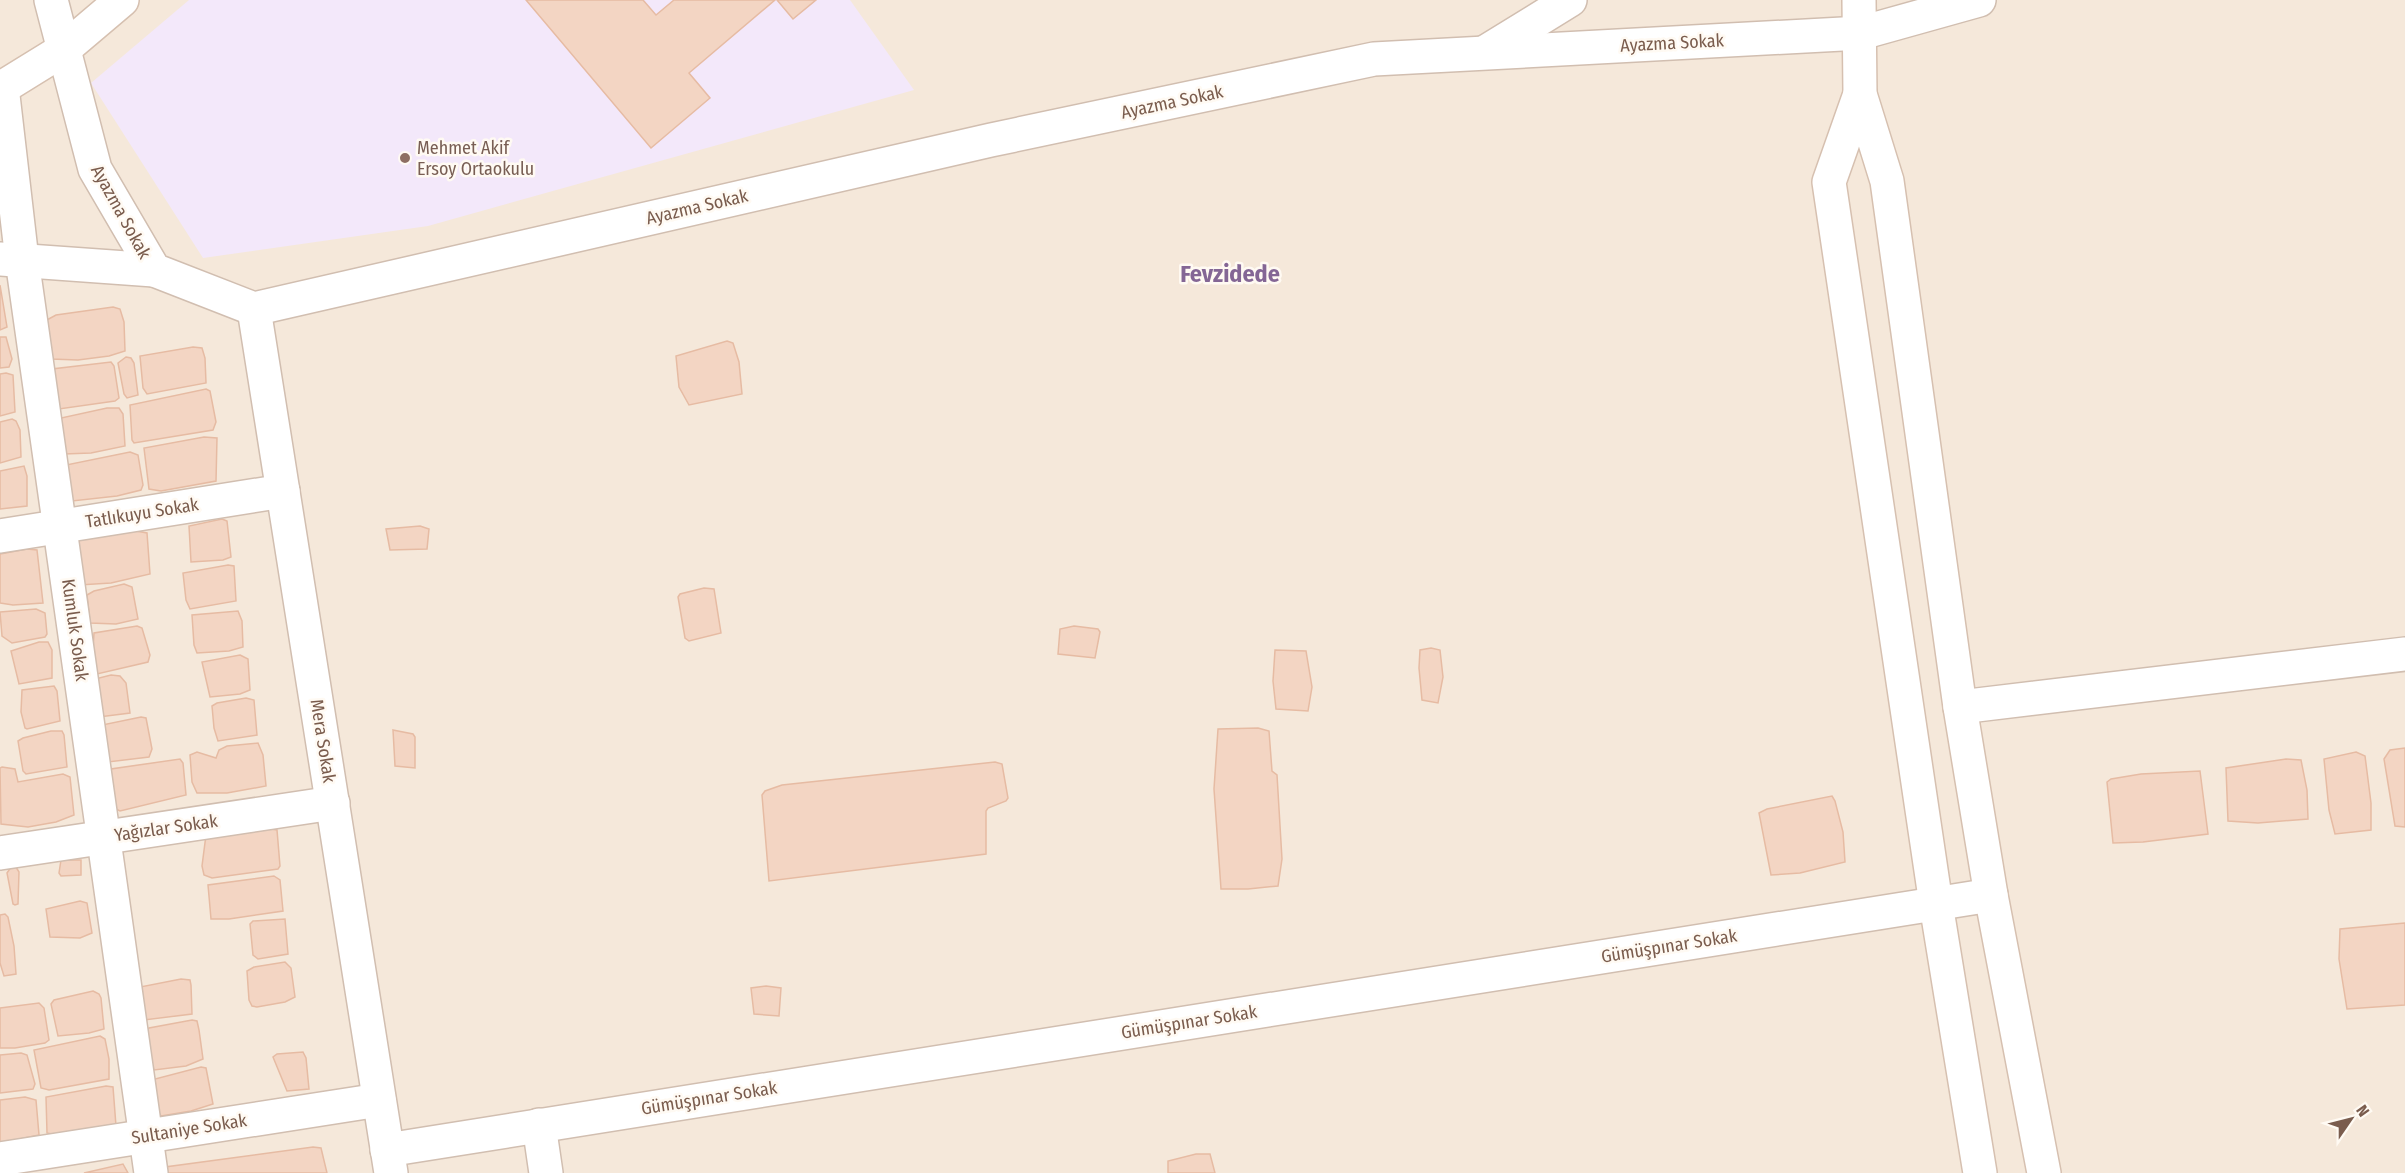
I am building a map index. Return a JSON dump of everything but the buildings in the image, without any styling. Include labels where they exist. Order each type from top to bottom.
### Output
[{"type":"street","name":"Ayazma Sokak","points":[[51,0],[95,169],[154,270],[254,309],[979,143],[1374,59],[1861,33],[1979,0]]},
{"type":"street","points":[[1,88],[63,50],[122,0]]},
{"type":"street","name":"Ayazma Sokak","points":[[1484,53],[1570,0]]},
{"type":"street","points":[[1859,0],[1860,94],[1887,181],[1960,707],[1991,896],[2044,1173]]},
{"type":"street","name":"Kumluk Sokak","points":[[1,88],[11,260],[60,526],[152,1173]]},
{"type":"street","points":[[1860,94],[1829,182],[1936,904],[1980,1173]]},
{"type":"street","points":[[11,260],[154,270]]},
{"type":"street","name":"Mera Sokak","points":[[254,309],[389,1161]]},
{"type":"street","name":"Tatlıkuyu Sokak","points":[[0,536],[283,490]]},
{"type":"street","points":[[1960,707],[2405,654]]},
{"type":"street","name":"Yağızlar Sokak","points":[[0,853],[333,803]]},
{"type":"street","name":"Gümüşpınar Sokak","points":[[389,1161],[539,1125],[1991,896]]},
{"type":"street","name":"Sultaniye Sokak","points":[[0,1159],[379,1100]]},
{"type":"street","points":[[539,1125],[546,1173]]},
{"type":"shaded area","points":[[0,0],[2405,0],[2405,1173],[0,1173]]},
{"type":"shaded area","name":"Mehmet Akif Ersoy Ortaokulu","points":[[189,0],[850,0],[914,90],[428,226],[203,258],[91,83]]},
{"type":"place","name":"Mehmet Akif Ersoy Ortaokulu","points":[[405,158]]},
{"type":"district","name":"Fevzidede","points":[[1230,274]]}]
